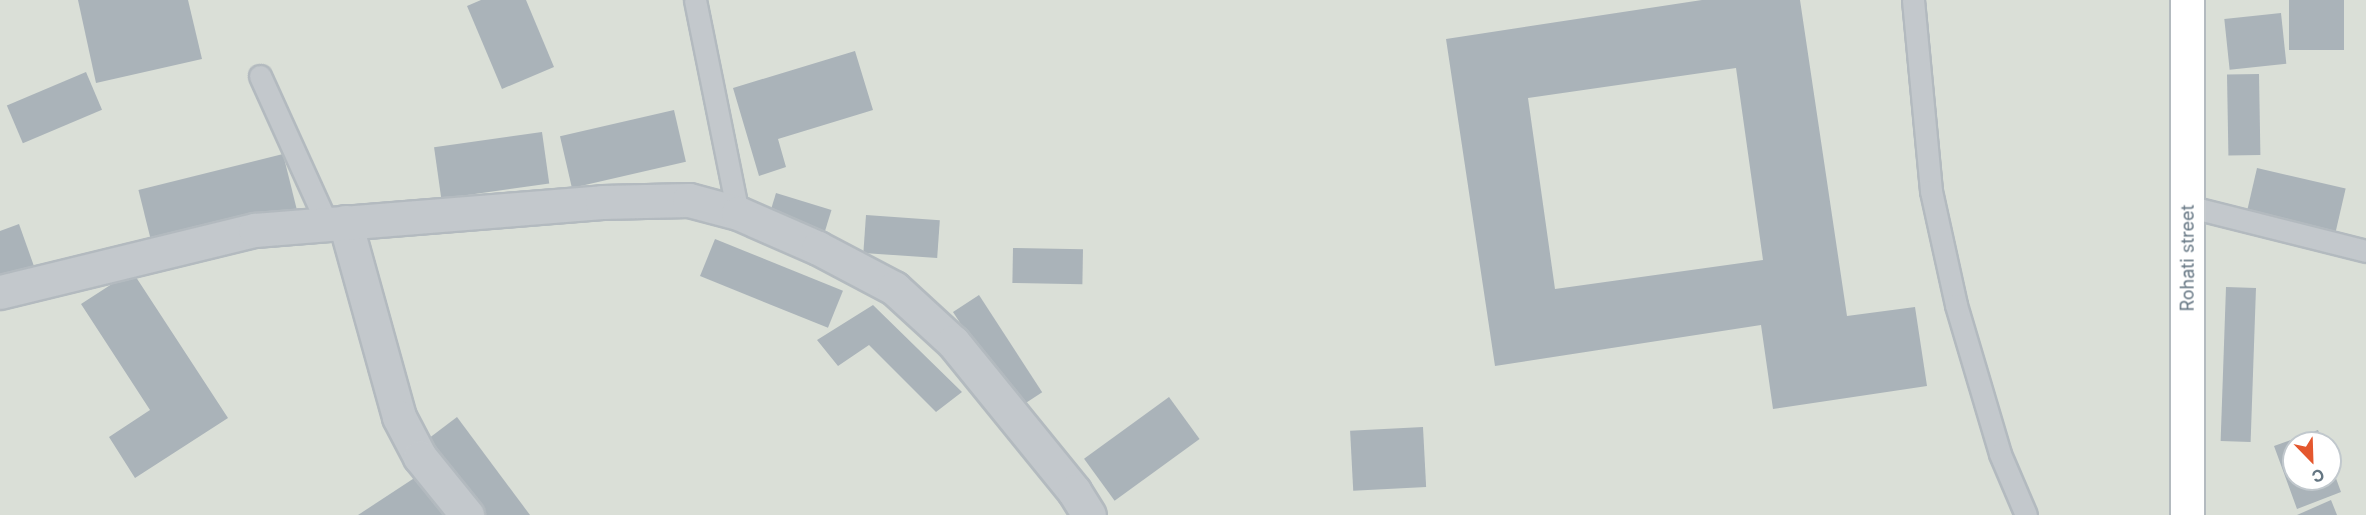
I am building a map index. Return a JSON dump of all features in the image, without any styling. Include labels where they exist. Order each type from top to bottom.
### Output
[{"type":"street","name":"Rohati street","points":[[2187,0],[2187,515]]},
{"type":"street","points":[[0,292],[255,230],[613,201],[689,200],[738,213],[818,248],[894,288],[953,342],[1074,491],[1089,515]]},
{"type":"street","points":[[336,223],[399,417],[420,457],[467,515]]},
{"type":"lane","points":[[695,0],[738,213]]},
{"type":"lane","points":[[1913,0],[1930,191],[1959,317],[2000,454],[2026,515]]},
{"type":"lane","points":[[260,76],[336,223]]},
{"type":"lane","points":[[2187,207],[2366,251]]},
{"type":"shaded area","points":[[0,0],[2366,0],[2366,515],[0,515]]},
{"type":"building","points":[[78,0],[188,0],[202,59],[96,83]]},
{"type":"building","points":[[481,0],[526,0],[554,67],[502,89],[467,6]]},
{"type":"building","points":[[1702,0],[1800,0],[1847,316],[1915,307],[1927,386],[1773,409],[1761,325],[1495,366],[1446,39]],"holes":[[[1736,68],[1763,260],[1555,289],[1528,98]]]},
{"type":"building","points":[[2289,0],[2344,0],[2344,50],[2289,50]]},
{"type":"building","points":[[2281,13],[2286,64],[2230,70],[2224,19]]},
{"type":"building","points":[[855,51],[873,110],[778,139],[786,167],[759,176],[733,88]]},
{"type":"building","points":[[86,72],[102,110],[23,143],[7,106]]},
{"type":"building","points":[[2259,74],[2260,155],[2228,156],[2227,75]]},
{"type":"building","points":[[674,110],[686,162],[572,188],[560,136]]},
{"type":"building","points":[[542,132],[549,183],[441,199],[434,147]]},
{"type":"building","points":[[283,154],[297,211],[153,247],[138,190]]},
{"type":"building","points":[[2257,168],[2346,188],[2335,236],[2246,216]]},
{"type":"building","points":[[776,193],[831,210],[824,234],[769,217]]},
{"type":"building","points":[[866,215],[940,220],[937,258],[863,253]]},
{"type":"building","points":[[19,224],[35,269],[0,282],[0,231]]},
{"type":"building","points":[[715,239],[843,291],[828,328],[700,276]]},
{"type":"building","points":[[1013,248],[1083,249],[1082,284],[1012,283]]},
{"type":"building","points":[[132,271],[228,418],[135,478],[109,437],[150,410],[81,304]]},
{"type":"building","points":[[2226,287],[2256,288],[2251,442],[2221,441]]},
{"type":"building","points":[[979,295],[1042,392],[1016,409],[953,312]]},
{"type":"building","points":[[873,305],[962,392],[936,412],[869,345],[838,366],[817,340]]},
{"type":"building","points":[[1169,397],[1200,439],[1115,501],[1084,459]]},
{"type":"building","points":[[457,417],[530,515],[473,515],[420,445]]},
{"type":"building","points":[[1423,427],[1426,487],[1353,491],[1350,431]]},
{"type":"building","points":[[2282,443],[2282,468],[2274,446]]},
{"type":"building","points":[[422,473],[450,515],[358,515]]},
{"type":"building","points":[[2290,491],[2341,491],[2341,492],[2297,509]]},
{"type":"building","points":[[2331,500],[2337,515],[2297,515]]}]
